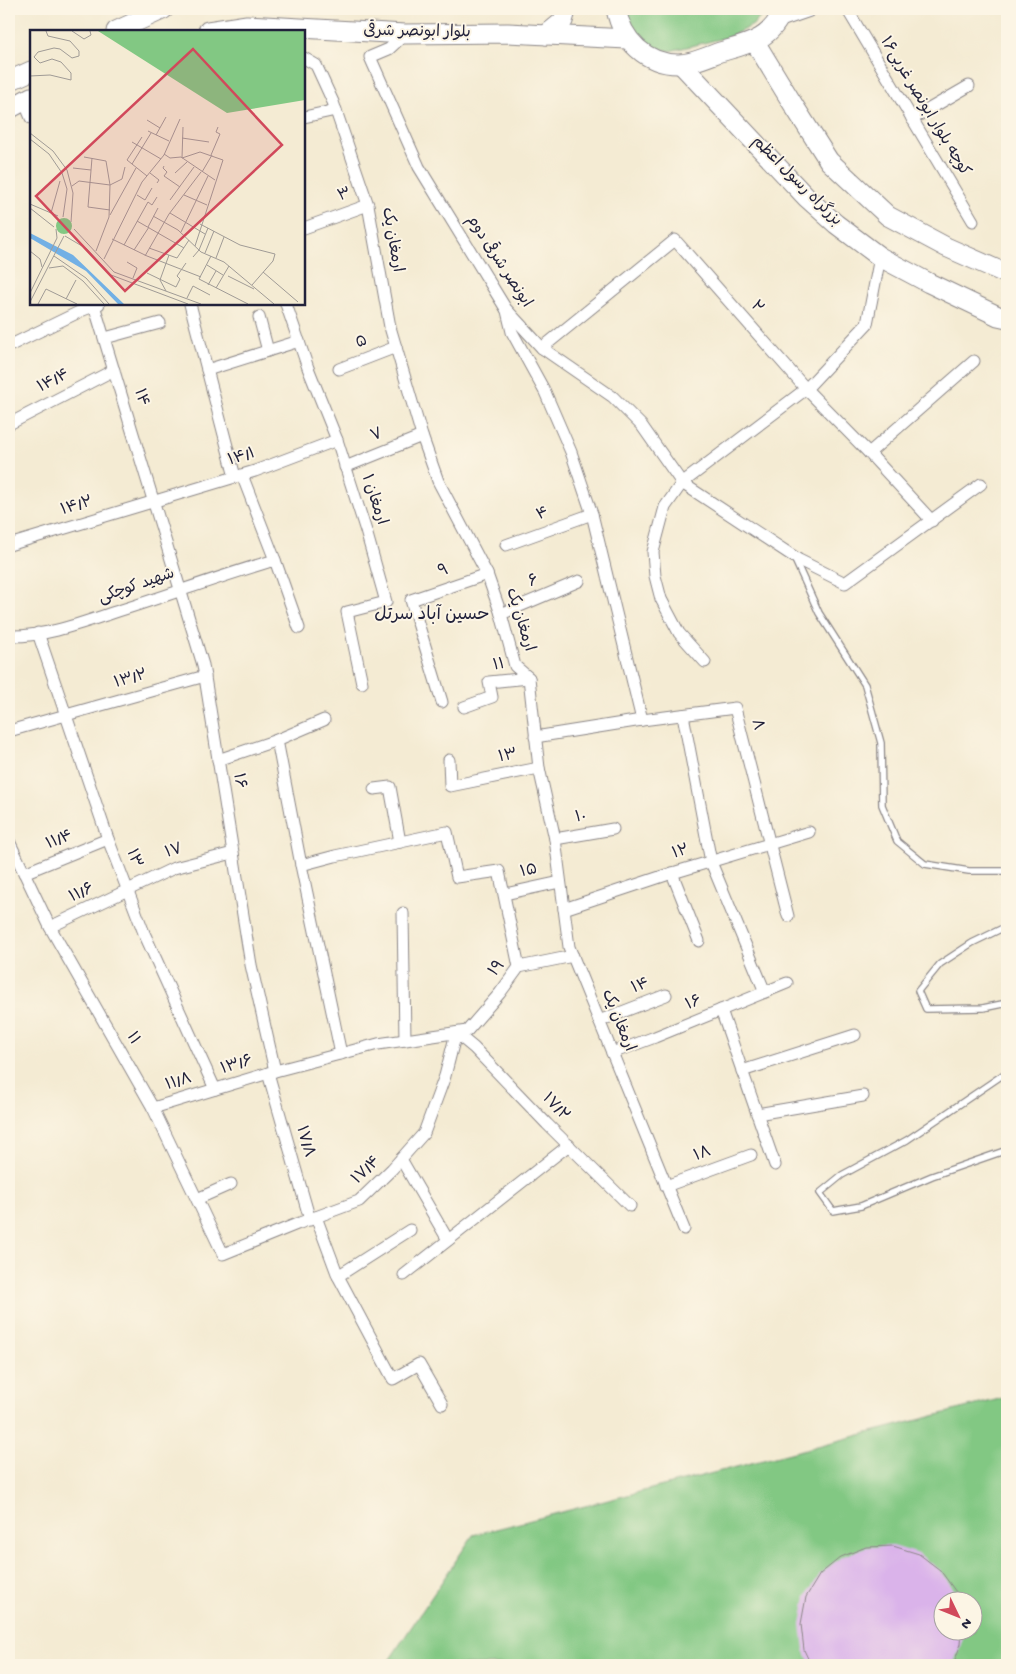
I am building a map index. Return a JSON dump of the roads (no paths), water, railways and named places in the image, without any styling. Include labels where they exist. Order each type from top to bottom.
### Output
[{"type":"highway","points":[[118,30],[164,9]]},
{"type":"highway","points":[[546,34],[563,21],[566,11],[564,9]]},
{"type":"highway","points":[[616,9],[619,22],[627,39],[643,53],[661,62],[681,64],[755,42],[769,32],[781,14]]},
{"type":"highway","name":"بلوار ابونصر شرقی","points":[[214,30],[247,25],[405,34],[546,34],[627,39]]},
{"type":"highway","points":[[755,42],[830,161],[888,216],[946,247],[1007,274]]},
{"type":"highway","name":"بزرگراه رسول اعظم","points":[[681,64],[807,198],[836,224],[880,257],[929,283],[998,316],[1007,318]]},
{"type":"highway","points":[[9,81],[30,71]]},
{"type":"main road","points":[[781,14],[808,9]]},
{"type":"street","name":"کوچه بلوار ابونصر غربی۱۶","points":[[847,9],[973,221]]},
{"type":"street","name":"ابونصر شرقی دوم","points":[[405,34],[389,49],[370,57],[420,166],[506,309],[542,348],[613,397],[642,426],[682,483]]},
{"type":"street","name":"ارمغان یک","points":[[305,59],[316,65],[336,110],[368,205],[390,327],[422,436],[438,481],[487,574],[501,614],[515,666],[528,678],[539,768],[555,839],[569,948],[684,1229]]},
{"type":"street","points":[[912,119],[969,86]]},
{"type":"street","points":[[305,117],[336,110]]},
{"type":"street","name":"۳","points":[[305,228],[368,205]]},
{"type":"street","name":"۲","points":[[542,348],[675,240],[806,389],[932,521]]},
{"type":"street","points":[[705,662],[680,633],[661,599],[655,576],[653,552],[665,506],[682,483],[806,389],[867,324],[880,257]]},
{"type":"street","points":[[9,346],[96,305]]},
{"type":"street","name":"۱۴","points":[[96,305],[104,338],[154,501]]},
{"type":"street","points":[[190,305],[238,476],[275,560],[299,628]]},
{"type":"street","name":"ارمغان ۱","points":[[286,305],[308,368],[337,440],[386,602],[347,612],[362,683]]},
{"type":"street","points":[[506,309],[512,332],[545,392],[571,452],[592,514],[642,720]]},
{"type":"street","points":[[259,317],[268,351]]},
{"type":"street","points":[[104,338],[160,323]]},
{"type":"street","points":[[208,370],[299,341]]},
{"type":"street","name":"۵","points":[[339,369],[396,347]]},
{"type":"street","points":[[869,453],[974,361]]},
{"type":"street","name":"۱۴/۴","points":[[9,424],[114,370]]},
{"type":"street","name":"۷","points":[[345,467],[422,436]]},
{"type":"street","name":"۱۴/۱","points":[[154,501],[287,460],[337,440]]},
{"type":"street","points":[[682,483],[793,556],[845,583],[981,484]]},
{"type":"street","name":"۱۴/۲","points":[[9,545],[154,501]]},
{"type":"street","name":"۱۶","points":[[154,501],[203,665],[251,965],[271,1072]]},
{"type":"street","name":"۴","points":[[506,545],[592,514]]},
{"type":"street","name":"شهید کوچکی","points":[[9,636],[21,636],[64,628],[220,576],[275,560]]},
{"type":"street","name":"۹","points":[[442,702],[410,600],[487,574]]},
{"type":"street","name":"۶","points":[[501,614],[579,581]]},
{"type":"street","name":"۱۳","points":[[38,633],[108,839],[144,933],[215,1089]]},
{"type":"street","name":"۱۳/۲","points":[[9,732],[205,676]]},
{"type":"street","name":"۱۱","points":[[464,707],[492,698],[489,682],[528,678]]},
{"type":"street","name":"۸","points":[[535,737],[734,708],[788,916]]},
{"type":"street","points":[[683,715],[711,862],[765,992]]},
{"type":"street","points":[[218,760],[277,740],[324,720]]},
{"type":"street","points":[[277,740],[341,1054]]},
{"type":"street","name":"۱۳","points":[[449,760],[450,786],[539,768]]},
{"type":"street","points":[[374,789],[390,787],[400,842]]},
{"type":"street","name":"۱۰","points":[[555,839],[613,829]]},
{"type":"street","points":[[301,865],[447,832],[457,876],[499,871],[519,967]]},
{"type":"street","name":"۱۲","points":[[564,909],[672,873],[809,832]]},
{"type":"street","name":"۱۱/۴","points":[[24,873],[108,839]]},
{"type":"street","name":"۱۱","points":[[9,841],[50,926],[153,1108],[223,1254]]},
{"type":"street","name":"۱۷","points":[[128,890],[174,868],[233,853]]},
{"type":"street","points":[[672,873],[699,941]]},
{"type":"street","name":"۱۵","points":[[505,894],[560,882]]},
{"type":"street","name":"۱۱/۶","points":[[50,926],[128,890]]},
{"type":"street","points":[[403,913],[405,1040]]},
{"type":"street","name":"۱۹","points":[[461,1032],[500,992],[519,967],[573,956]]},
{"type":"street","name":"۱۶","points":[[612,1052],[655,1037],[787,983]]},
{"type":"street","name":"۱۴","points":[[599,1021],[666,995]]},
{"type":"street","points":[[721,1010],[775,1165]]},
{"type":"street","name":"۱۳/۶","points":[[215,1089],[378,1044],[461,1032]]},
{"type":"street","name":"۱۷/۲","points":[[461,1032],[474,1048],[630,1206]]},
{"type":"street","name":"۱۷/۴","points":[[223,1254],[358,1201],[401,1159],[424,1133],[461,1032]]},
{"type":"street","points":[[742,1071],[855,1035]]},
{"type":"street","name":"۱۷/۸","points":[[271,1072],[313,1218],[338,1276],[393,1379],[419,1364],[442,1404]]},
{"type":"street","name":"۱۱/۸","points":[[153,1108],[215,1089]]},
{"type":"street","points":[[758,1114],[863,1096]]},
{"type":"street","points":[[404,1276],[569,1145]]},
{"type":"street","name":"۱۸","points":[[666,1186],[752,1155]]},
{"type":"street","points":[[401,1159],[448,1240]]},
{"type":"street","points":[[197,1199],[231,1184]]},
{"type":"street","points":[[338,1276],[410,1230]]},
{"type":"lane","points":[[793,556],[819,613],[865,685],[881,743],[882,805],[897,841],[925,864],[969,872],[1007,871]]},
{"type":"lane","points":[[1007,926],[972,943],[940,964],[918,991],[926,1009],[983,1008],[1007,1003]]},
{"type":"lane","points":[[1007,1072],[907,1140],[842,1175],[820,1193],[833,1211],[862,1206],[932,1176],[1007,1150]]},
{"type":"district","name":"حسین آباد سرتل","points":[[432,615]]}]
